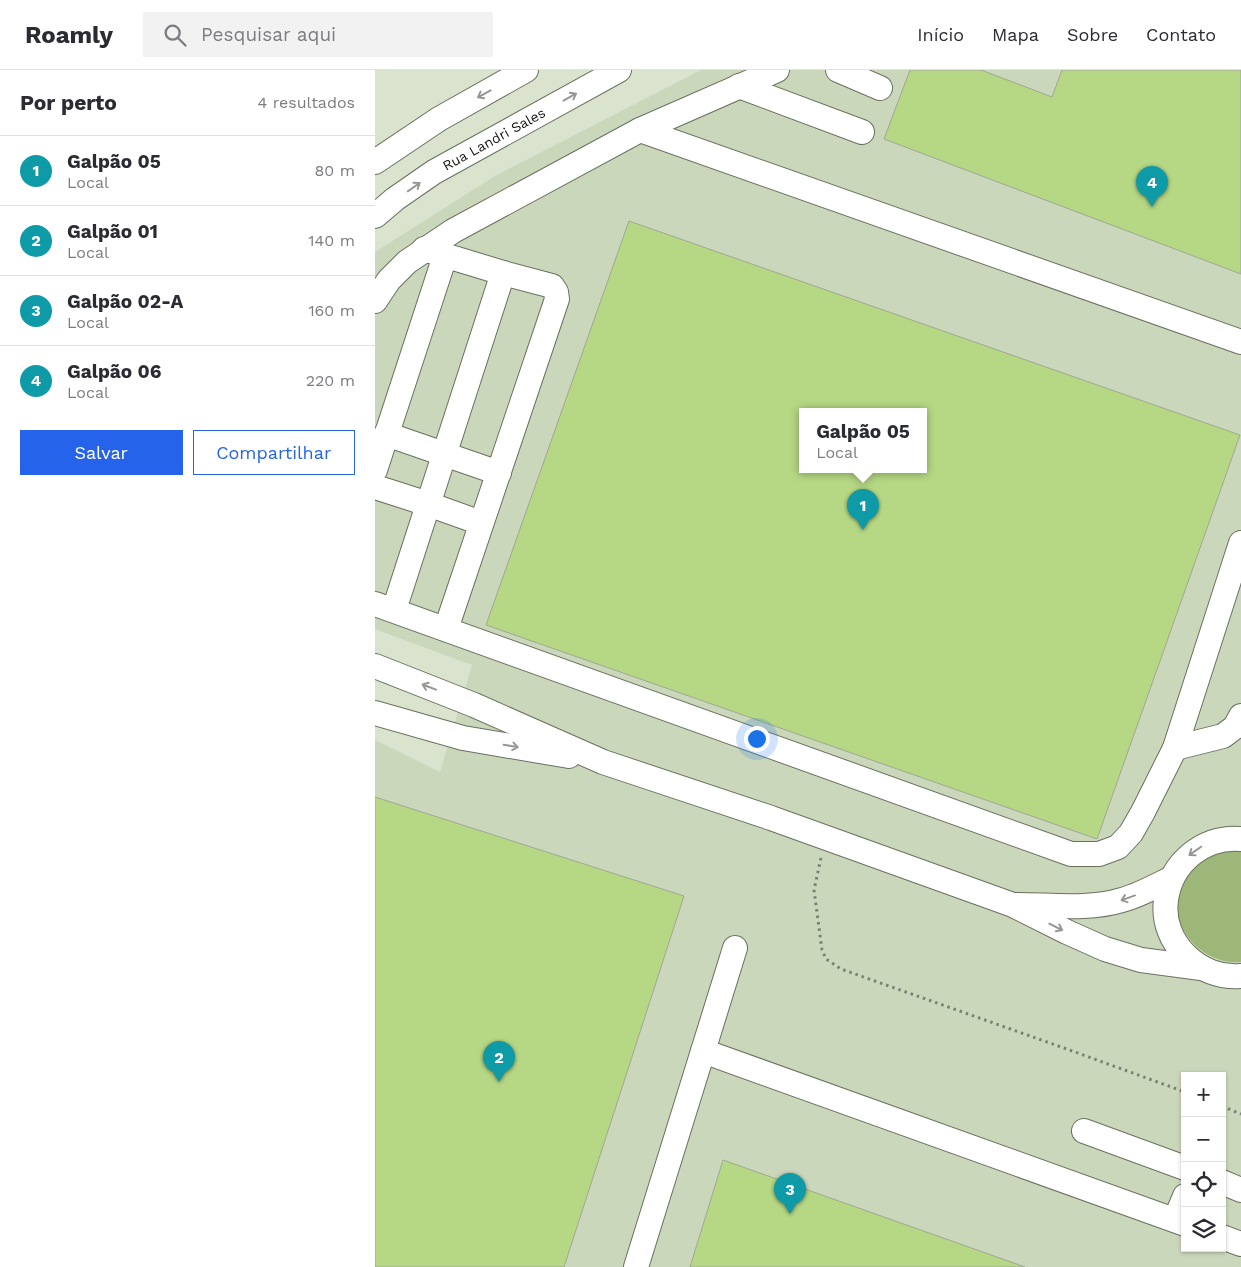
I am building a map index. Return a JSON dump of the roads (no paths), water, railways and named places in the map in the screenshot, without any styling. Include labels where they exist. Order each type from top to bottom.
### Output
[{"type":"street","points":[[375,162],[439,119],[526,70]]},
{"type":"street","name":"Rua Landri Sales","points":[[375,216],[395,199],[434,172],[619,70]]},
{"type":"street","points":[[375,470],[435,253],[453,231],[640,130],[777,70]]},
{"type":"street","points":[[838,70],[880,88]]},
{"type":"street","points":[[739,86],[862,132]]},
{"type":"street","points":[[640,130],[1241,342]]},
{"type":"street","points":[[375,301],[395,274],[407,262],[435,253],[552,286],[556,292],[557,299],[446,628]]},
{"type":"street","points":[[503,273],[428,504],[384,607],[1071,854],[1099,854],[1118,847],[1131,833],[1175,748],[1241,543]]},
{"type":"street","points":[[386,434],[499,473]]},
{"type":"street","points":[[375,487],[481,523]]},
{"type":"street","points":[[375,666],[475,705],[603,762],[825,837],[1013,905],[1105,949],[1141,960],[1208,971],[1230,977],[1241,976]]},
{"type":"street","points":[[375,713],[463,738],[603,762]]},
{"type":"street","points":[[1175,748],[1223,736],[1235,727],[1241,716]]},
{"type":"street","points":[[1241,839],[1228,838],[1205,844],[1186,858],[1172,878],[1166,900],[1167,920],[1173,940],[1185,956],[1208,971],[1241,988]]},
{"type":"street","points":[[1013,905],[1094,905],[1121,900],[1145,892],[1172,878]]},
{"type":"street","points":[[636,1267],[735,948]]},
{"type":"street","points":[[703,1051],[1180,1222],[1183,1207]]},
{"type":"street","points":[[1084,1131],[1181,1167]]},
{"type":"street","points":[[1226,1184],[1241,1190]]},
{"type":"street","points":[[1226,1238],[1241,1244]]},
{"type":"place","name":"Galpão 06","points":[[1152,207]]},
{"type":"place","name":"Galpão 05","points":[[863,530]]},
{"type":"place","name":"Galpão 01","points":[[499,1082]]},
{"type":"place","name":"Galpão 02-A","points":[[790,1214]]}]
